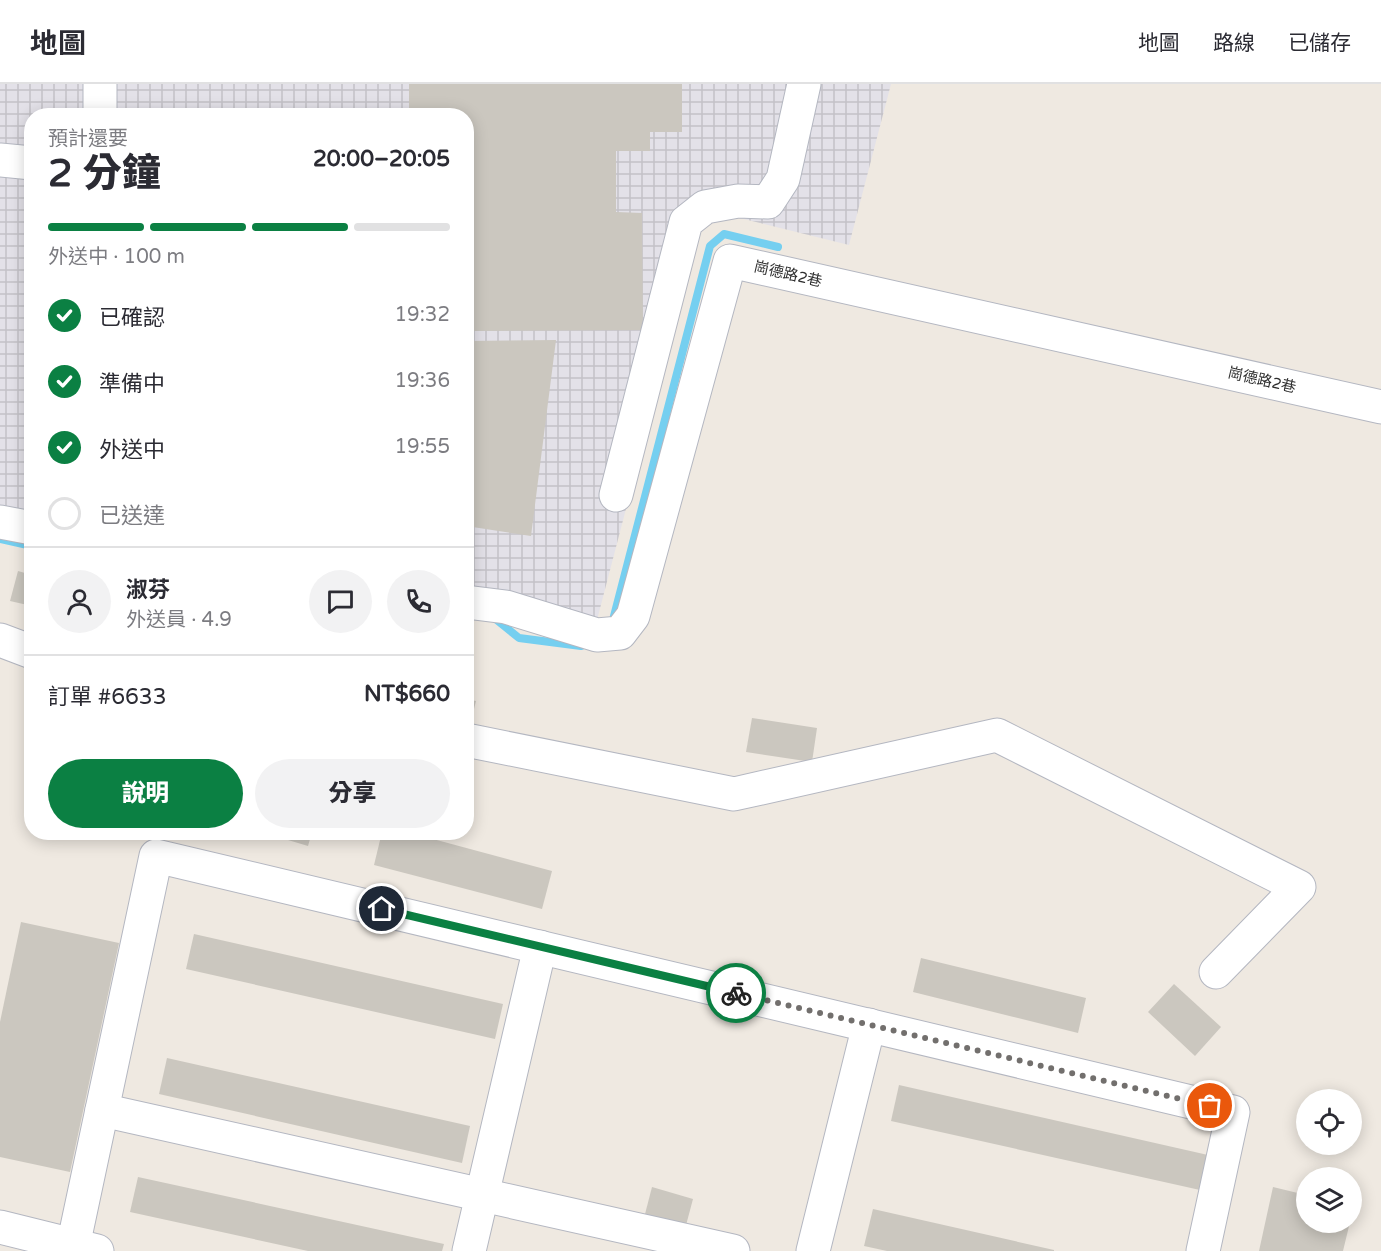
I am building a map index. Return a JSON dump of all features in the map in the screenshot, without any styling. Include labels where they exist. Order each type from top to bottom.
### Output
[{"type":"street","points":[[100,84],[100,108]]},
{"type":"street","points":[[616,495],[686,222],[705,207],[738,201],[768,202],[783,179],[804,84]]},
{"type":"street","points":[[0,160],[24,162]]},
{"type":"street","name":"崗德路2巷","points":[[474,603],[506,607],[597,635],[620,633],[633,616],[730,261],[1381,407]]},
{"type":"street","points":[[0,522],[24,526]]},
{"type":"street","points":[[0,640],[24,649]]},
{"type":"street","points":[[474,742],[734,794],[997,735],[1299,887],[1216,972]]},
{"type":"street","points":[[0,1227],[81,1249],[102,1110],[156,855],[1233,1112],[1203,1251]]},
{"type":"street","points":[[469,1251],[540,947]]},
{"type":"street","points":[[813,1251],[868,1025]]},
{"type":"street","points":[[102,1110],[733,1251]]},
{"type":"shaded area","points":[[0,84],[891,84],[849,245],[720,213],[700,225],[597,620],[474,589],[474,108],[24,108],[24,516],[0,511]]},
{"type":"building","points":[[409,84],[682,84],[682,132],[650,132],[650,151],[616,151],[616,212],[642,213],[643,330],[474,331],[474,108],[409,108]]},
{"type":"building","points":[[556,340],[531,536],[474,527],[474,341]]},
{"type":"building","points":[[18,571],[24,573],[24,604],[10,601]]},
{"type":"building","points":[[752,718],[817,728],[812,762],[746,752]]},
{"type":"building","points":[[288,840],[310,840],[308,846]]},
{"type":"building","points":[[380,840],[437,840],[552,871],[542,909],[374,865]]},
{"type":"building","points":[[21,922],[119,943],[70,1172],[0,1157],[0,1022]]},
{"type":"building","points":[[194,934],[503,1004],[495,1039],[186,969]]},
{"type":"building","points":[[921,958],[1086,998],[1078,1033],[913,992]]},
{"type":"building","points":[[1174,984],[1221,1027],[1195,1056],[1148,1012]]},
{"type":"building","points":[[167,1058],[470,1126],[462,1163],[159,1094]]},
{"type":"building","points":[[899,1085],[1208,1155],[1200,1190],[891,1121]]},
{"type":"building","points":[[138,1177],[444,1244],[442,1251],[308,1251],[130,1212]]},
{"type":"building","points":[[652,1187],[693,1199],[685,1229],[644,1218]]},
{"type":"building","points":[[1273,1187],[1296,1193],[1296,1233],[1347,1233],[1343,1251],[1259,1251]]},
{"type":"building","points":[[873,1209],[1054,1251],[887,1251],[864,1246]]},
{"type":"waterway","points":[[613,620],[710,246],[724,234],[778,247]]},
{"type":"waterway","points":[[0,539],[24,544]]},
{"type":"waterway","points":[[493,617],[519,638],[581,646]]},
{"type":"way so far","points":[[736,993],[1210,1106]]},
{"type":"route","points":[[382,909],[736,993]]}]
